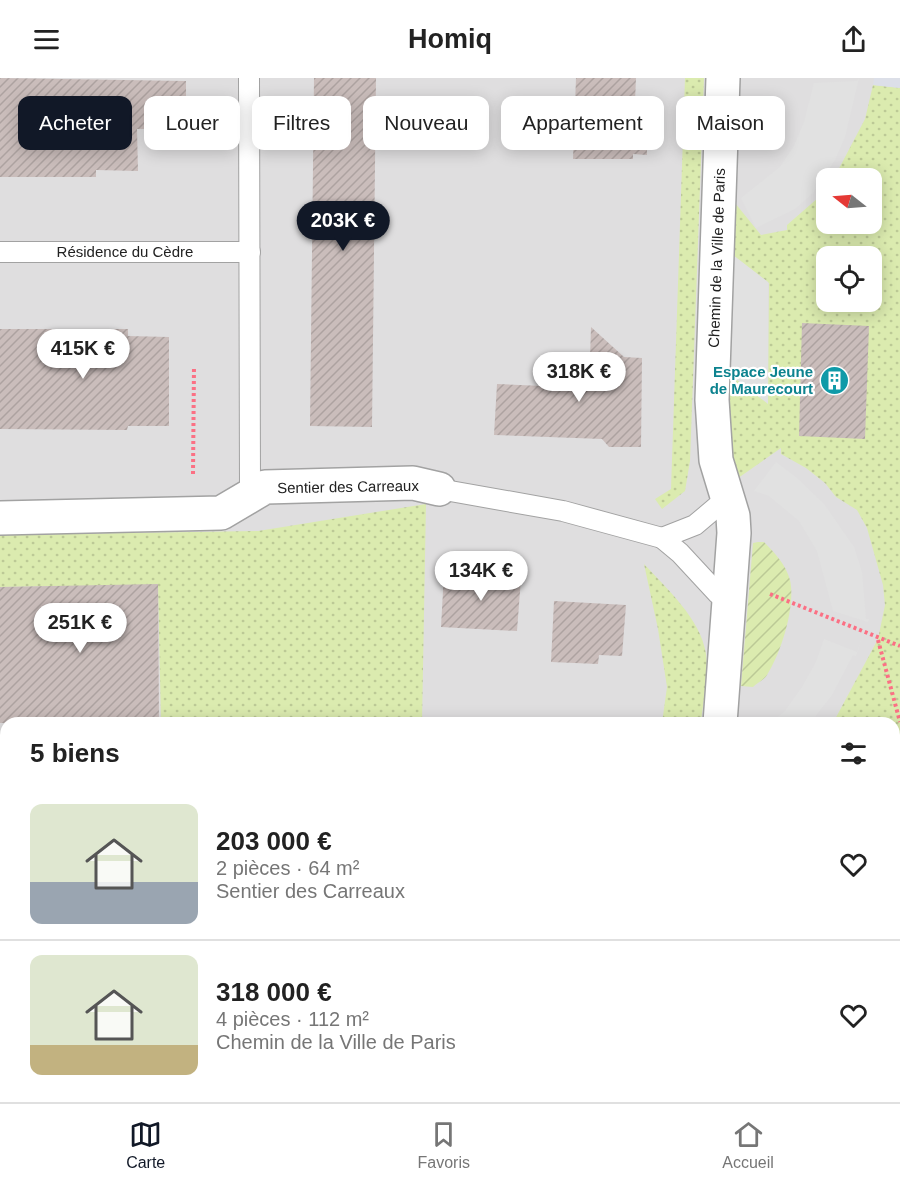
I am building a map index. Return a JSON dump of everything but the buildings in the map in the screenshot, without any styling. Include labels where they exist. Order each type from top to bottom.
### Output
[{"type":"street","name":"Chemin de la Ville de Paris","points":[[720,717],[734,533],[733,516],[716,460],[712,400],[723,78]]},
{"type":"street","name":"Sentier des Carreaux","points":[[0,518],[210,514],[221,513],[258,493],[413,483],[439,489]]},
{"type":"lane","points":[[249,78],[250,486],[258,493]]},
{"type":"lane","name":"Résidence du Cèdre","points":[[0,252],[250,252]]},
{"type":"lane","name":"Sentier des Carreaux","points":[[439,489],[563,511],[662,538]]},
{"type":"lane","points":[[727,498],[695,525],[662,538],[680,553],[718,594],[730,587]]},
{"type":"path","points":[[192,484],[194,366]]},
{"type":"path","points":[[730,587],[900,646]]},
{"type":"path","points":[[878,639],[899,717]]},
{"type":"shaded area","points":[[0,78],[900,78],[900,717],[0,717]]},
{"type":"shaded area","points":[[859,78],[845,137],[830,168],[816,168],[816,188],[813,193],[795,209],[756,228],[741,198],[780,167],[794,146],[804,122],[814,83],[857,81]]},
{"type":"shaded area","points":[[874,78],[900,78],[900,88],[873,85]]},
{"type":"shaded area","points":[[729,252],[768,282],[768,404],[723,369]]},
{"type":"shaded area","points":[[776,462],[824,504],[854,547],[862,572],[868,622],[833,611],[817,551],[799,521],[769,496],[754,491]]},
{"type":"shaded area","points":[[867,626],[856,656],[853,655],[832,695],[815,717],[778,717],[802,687],[816,662],[824,639],[857,652]]},
{"type":"green space","points":[[685,78],[704,78],[703,96],[684,96]]},
{"type":"green space","points":[[873,85],[900,88],[900,717],[836,717],[878,639],[885,605],[883,585],[867,528],[857,510],[836,497],[825,483],[806,468],[781,454],[781,448],[731,483],[723,369],[768,403],[769,283],[729,252],[735,203],[761,235],[787,230],[787,225],[816,200],[816,234],[882,234],[882,168],[839,168],[865,119]]},
{"type":"green space","points":[[683,150],[701,150],[690,461],[685,491],[662,509],[655,499],[671,489]]},
{"type":"green space","points":[[426,504],[422,717],[161,717],[158,585],[0,587],[0,535],[258,531]]},
{"type":"green space","points":[[764,542],[786,569],[790,580],[791,603],[786,629],[777,655],[766,677],[753,687],[741,686],[753,543]]},
{"type":"green space","points":[[644,564],[690,616],[703,641],[707,671],[702,717],[663,717],[667,687],[658,629]]},
{"type":"place","name":"Espace Jeune de Maurecourt","points":[[834,381]]}]
